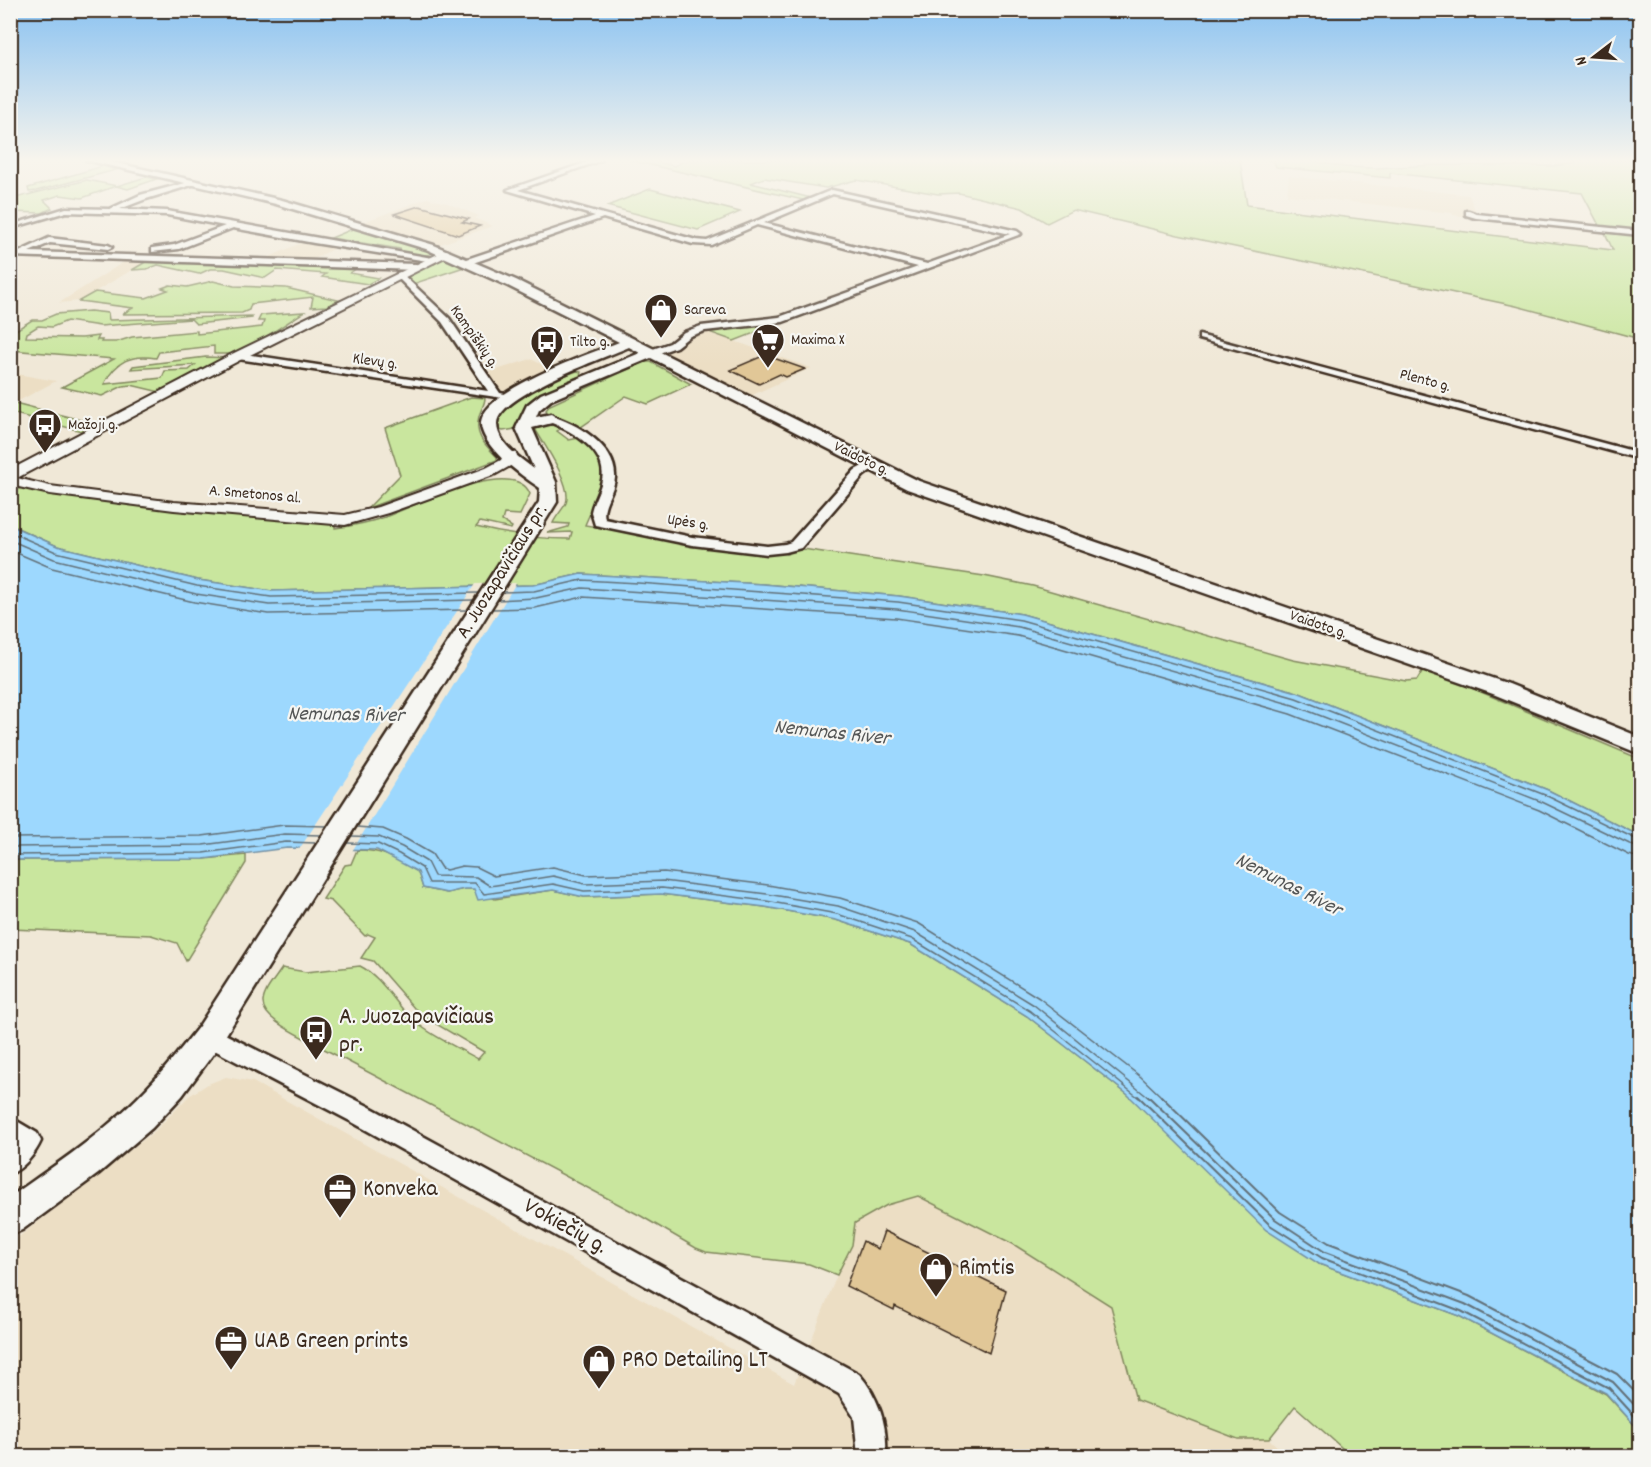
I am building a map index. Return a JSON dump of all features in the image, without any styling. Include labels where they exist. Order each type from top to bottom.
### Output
[{"type":"main road","name":"Vaidoto g.","points":[[365,228],[446,253],[467,262],[872,465],[947,497],[1501,689],[1641,746]]},
{"type":"main road","points":[[536,468],[510,455],[491,433],[489,420],[501,396],[630,342]]},
{"type":"main road","points":[[536,468],[524,426],[532,408],[546,397],[651,353]]},
{"type":"main road","points":[[568,369],[586,369],[589,374],[585,379]]},
{"type":"main road","points":[[532,408],[551,419]]},
{"type":"main road","points":[[491,433],[510,434],[524,426],[551,419]]},
{"type":"main road","name":"A. Juozapavičiaus pr.","points":[[10,1218],[129,1126],[156,1102],[209,1036],[548,502],[550,492],[548,486],[536,468]]},
{"type":"street","points":[[125,248],[156,250],[176,248],[226,228]]},
{"type":"street","points":[[248,228],[434,258]]},
{"type":"street","points":[[467,262],[565,228]]},
{"type":"street","points":[[651,228],[708,243],[744,228]]},
{"type":"street","points":[[778,228],[924,266]]},
{"type":"street","points":[[651,353],[673,345],[695,331],[715,326],[780,320],[984,244],[1016,236],[1017,233],[997,228]]},
{"type":"street","points":[[1597,228],[1641,233]]},
{"type":"street","points":[[14,254],[49,240],[114,247]]},
{"type":"street","points":[[10,476],[238,356],[446,253]]},
{"type":"street","points":[[14,254],[416,267]]},
{"type":"street","name":"Kampiškių g.","points":[[400,275],[446,320],[501,396]]},
{"type":"street","name":"Plento g.","points":[[1202,337],[1641,456]]},
{"type":"street","name":"Klevų g.","points":[[238,356],[501,396]]},
{"type":"street","name":"Upės g.","points":[[551,419],[588,438],[602,458],[609,478],[597,514],[600,522],[692,541],[767,550],[796,545],[859,473],[872,465]]},
{"type":"street","name":"A. Smetonos al.","points":[[491,471],[507,462],[510,455]]},
{"type":"street","name":"A. Smetonos al.","points":[[10,481],[40,488],[174,506],[338,520],[383,510],[491,471],[536,468]]},
{"type":"street","name":"Vokiečių g.","points":[[209,1036],[360,1114],[849,1384],[859,1394],[870,1419],[872,1456]]},
{"type":"street","points":[[10,1128],[29,1141],[10,1162]]},
{"type":"shaded area","points":[[380,228],[486,228],[438,245]]},
{"type":"shaded area","points":[[305,241],[336,247],[309,262],[263,260]]},
{"type":"shaded area","points":[[127,260],[149,260],[79,301],[59,303]]},
{"type":"shaded area","points":[[706,331],[811,368],[748,397],[662,354],[687,338]]},
{"type":"shaded area","points":[[531,359],[553,370],[508,392],[496,390],[487,373]]},
{"type":"shaded area","points":[[11,373],[56,381],[11,405]]},
{"type":"shaded area","points":[[226,1077],[253,1082],[794,1384],[837,1275],[852,1245],[855,1223],[887,1205],[917,1196],[1013,1244],[1111,1306],[1136,1400],[1238,1439],[1269,1439],[1288,1456],[11,1456],[11,1243],[155,1131],[189,1096],[208,1084]]},
{"type":"green space","points":[[357,228],[428,249],[434,253],[427,255],[404,253],[400,249],[331,238]]},
{"type":"green space","points":[[1151,228],[1438,228],[1613,250],[1605,233],[1640,235],[1640,339],[1516,306]]},
{"type":"green space","points":[[1612,228],[1640,228],[1640,232]]},
{"type":"green space","points":[[443,259],[464,267],[413,284],[406,277],[406,275]]},
{"type":"green space","points":[[149,260],[359,267],[350,273],[379,278],[368,284],[322,277],[326,274],[277,270],[265,278],[224,269],[210,269],[199,274],[158,265],[147,269],[132,270]]},
{"type":"green space","points":[[213,281],[234,286],[286,288],[338,300],[327,306],[311,307],[313,297],[251,304],[249,310],[242,313],[122,314],[133,308],[79,301],[95,292],[146,298],[168,290],[162,288],[170,285],[187,287]]},
{"type":"green space","points":[[90,311],[108,313],[109,320],[252,316],[252,318],[196,324],[191,319],[100,326],[67,321],[52,327],[38,326],[27,333],[26,337],[99,336],[97,340],[102,340],[101,342],[116,342],[132,337],[197,331],[197,334],[262,327],[264,321],[258,321],[261,315],[304,312],[261,340],[233,354],[214,354],[214,346],[159,352],[156,358],[132,358],[119,365],[104,384],[162,378],[165,371],[189,370],[195,365],[131,369],[133,366],[206,357],[231,358],[160,392],[131,385],[123,386],[102,396],[62,387],[114,359],[11,350],[11,342],[15,339],[11,338],[11,333],[32,320],[42,320],[56,314]]},
{"type":"green space","points":[[780,323],[734,341],[706,331],[762,326]]},
{"type":"green space","points":[[644,362],[651,362],[691,384],[648,404],[626,396],[578,429],[546,410],[550,405]]},
{"type":"green space","points":[[577,371],[581,372],[580,376],[535,399],[515,429],[503,431],[497,429],[498,415],[502,410],[535,386]]},
{"type":"green space","points":[[471,397],[485,398],[479,416],[478,429],[481,439],[497,457],[497,460],[368,508],[400,475],[385,428]]},
{"type":"green space","points":[[15,403],[88,422],[81,431],[11,413],[11,405]]},
{"type":"green space","points":[[550,423],[560,429],[557,431],[569,440],[579,438],[588,444],[598,458],[602,484],[585,525],[686,542],[796,548],[984,576],[1033,586],[1293,660],[1406,681],[1417,680],[1423,670],[1455,681],[1640,759],[1640,836],[1548,790],[1297,692],[1022,614],[899,596],[763,584],[581,574],[533,585],[272,591],[198,580],[57,546],[11,525],[11,486],[40,492],[216,514],[335,524],[335,528],[379,519],[462,487],[505,480],[521,483],[530,494],[520,515],[504,514],[502,521],[512,527],[511,529],[480,522],[476,527],[523,536],[570,539],[572,532],[547,533],[568,527],[569,524],[553,523],[566,503],[567,496],[562,476],[535,429],[536,425]]},
{"type":"green space","points":[[357,850],[375,852],[396,859],[418,872],[423,888],[447,893],[475,889],[495,899],[553,890],[584,897],[661,894],[765,907],[836,920],[910,944],[1027,1016],[1127,1094],[1319,1264],[1459,1316],[1606,1394],[1640,1431],[1640,1456],[1351,1456],[1295,1406],[1269,1439],[1238,1439],[1136,1400],[1111,1306],[1013,1244],[918,1196],[887,1205],[855,1223],[852,1245],[837,1275],[809,1264],[706,1252],[696,1248],[641,1216],[299,1036],[268,1014],[264,1008],[264,998],[282,968],[306,972],[360,966],[382,984],[406,1014],[428,1031],[478,1059],[484,1052],[431,1021],[414,1008],[373,961],[361,958],[375,937],[368,934],[365,936],[331,901],[323,899],[345,865],[351,864]]},
{"type":"green space","points":[[246,855],[246,863],[186,961],[177,943],[151,935],[11,929],[11,860],[204,859]]},
{"type":"water","name":"Nemunas River","points":[[10,525],[57,546],[198,580],[272,591],[533,585],[581,574],[763,584],[899,596],[1022,614],[1297,692],[1548,790],[1640,836],[1640,1431],[1606,1393],[1459,1316],[1319,1264],[1266,1230],[1127,1094],[1027,1016],[910,944],[836,920],[765,907],[661,894],[584,897],[553,890],[478,900],[474,889],[447,893],[423,888],[418,872],[377,850],[287,848],[204,859],[11,860]]},
{"type":"pier","points":[[516,583],[351,853],[298,851],[475,584]]},
{"type":"building","points":[[438,228],[474,228],[458,235]]},
{"type":"building","name":"Maxima X","points":[[765,355],[805,369],[786,377],[780,374],[759,384],[730,370]]},
{"type":"building","name":"Rimtis","points":[[884,1231],[1006,1290],[989,1353],[895,1306],[894,1310],[846,1286],[863,1241],[878,1249]]},
{"type":"place","name":"Sareva","points":[[661,339]]},
{"type":"place","name":"Maxima X","points":[[768,369]]},
{"type":"place","name":"Tilto g.","points":[[547,371]]},
{"type":"place","name":"Mažoji g.","points":[[45,454]]},
{"type":"place","name":"A. Juozapavičiaus pr.","points":[[316,1061]]},
{"type":"place","name":"Konveka","points":[[340,1219]]},
{"type":"place","name":"Rimtis","points":[[936,1298]]},
{"type":"place","name":"UAB Green prints","points":[[231,1371]]},
{"type":"place","name":"PRO Detailing LT","points":[[599,1390]]}]
